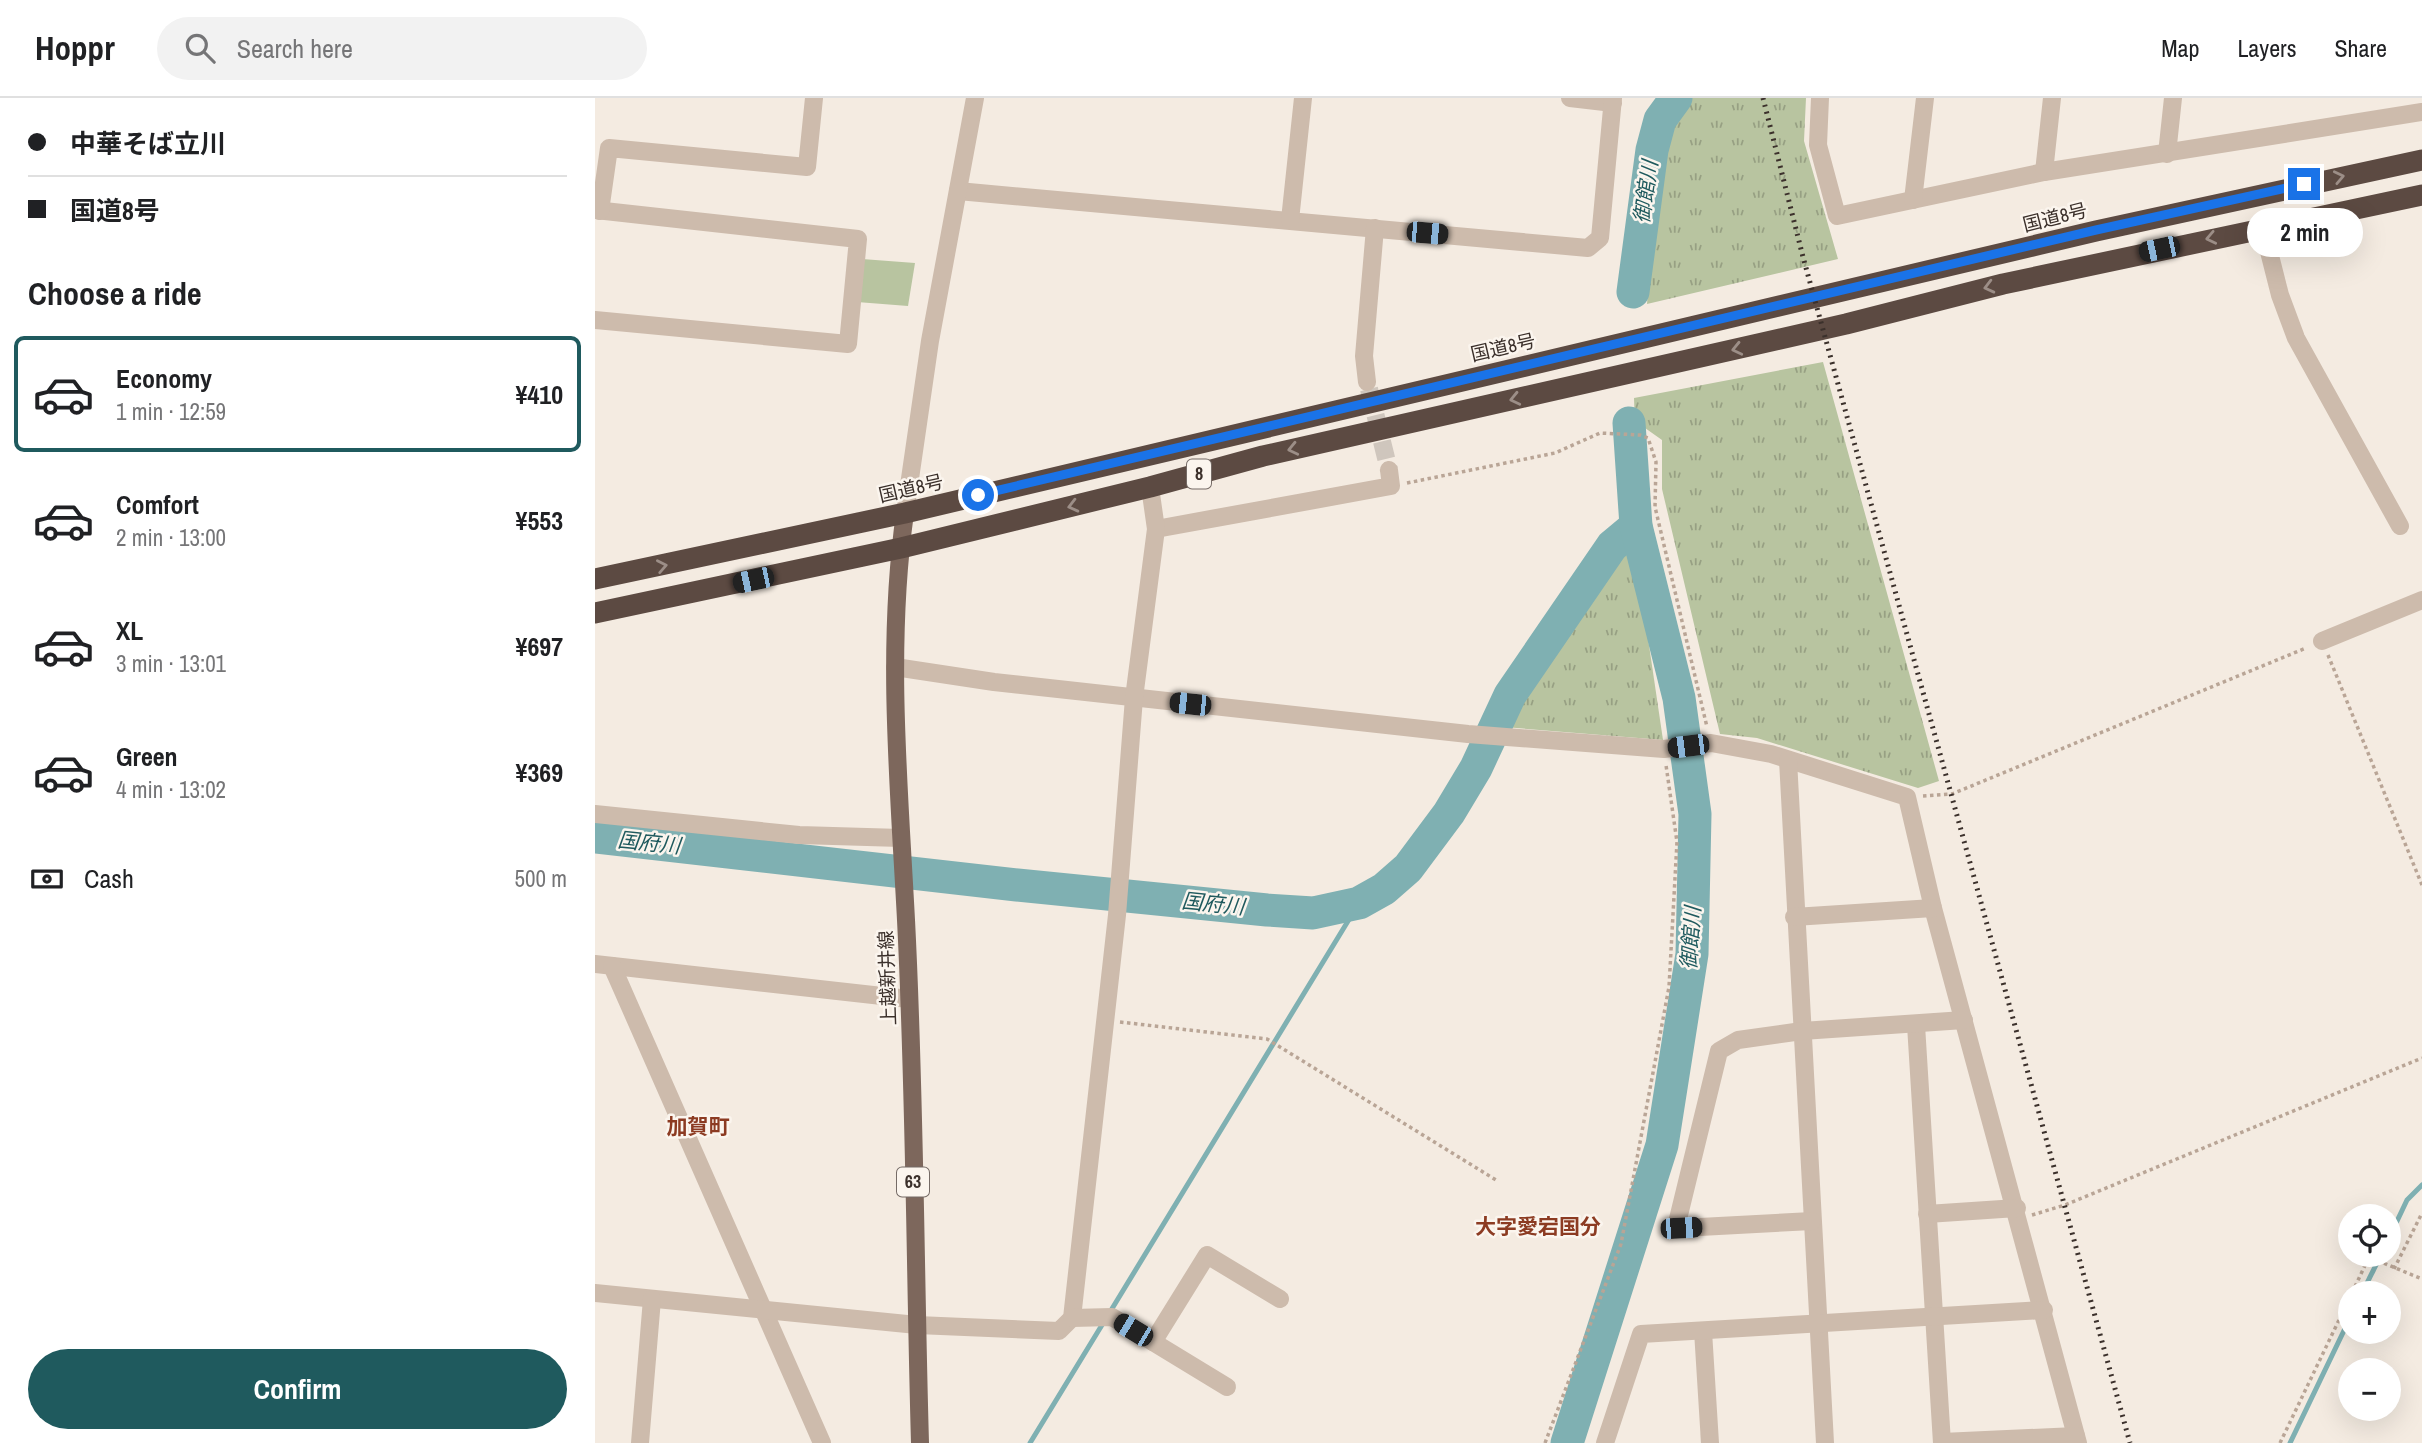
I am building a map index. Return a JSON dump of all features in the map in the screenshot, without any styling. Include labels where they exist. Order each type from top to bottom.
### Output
[{"type":"highway","name":"国道8号","points":[[595,579],[905,513],[1795,304],[2096,230],[2422,160]]},
{"type":"highway","name":"8","points":[[595,613],[901,548],[1150,488],[1263,456],[1804,334],[2003,284],[2422,195]]},
{"type":"main road","name":"上越新井線","points":[[905,513],[895,667],[909,999],[920,1443]]},
{"type":"street","points":[[595,320],[848,344],[858,239],[598,210],[609,148],[807,167],[814,98]]},
{"type":"street","points":[[905,513],[930,341],[975,98]]},
{"type":"street","points":[[1290,220],[1303,98]]},
{"type":"street","points":[[958,191],[1593,247],[1600,238],[1613,101],[1570,98]]},
{"type":"street","points":[[1819,98],[1818,145],[1837,216],[2044,172],[2422,112]]},
{"type":"street","points":[[1913,200],[1925,98]]},
{"type":"street","points":[[2044,172],[2052,98]]},
{"type":"street","points":[[2167,154],[2173,98]]},
{"type":"street","points":[[1367,382],[1364,356],[1375,228]]},
{"type":"street","points":[[2263,228],[2280,295],[2296,338],[2400,526]]},
{"type":"street","points":[[1156,529],[1390,478]]},
{"type":"street","points":[[595,1293],[917,1325],[1059,1331],[1072,1318],[1117,915],[1135,698],[1156,529],[1150,488]]},
{"type":"street","points":[[2322,641],[2422,600]]},
{"type":"street","points":[[895,667],[994,682],[1468,734],[1664,749],[1711,743],[1750,748],[1907,797],[1933,908],[2018,1213],[2077,1439],[1942,1443],[1916,1025]]},
{"type":"street","points":[[1789,760],[1794,917],[1825,1443]]},
{"type":"street","points":[[595,814],[799,835],[901,838]]},
{"type":"street","points":[[1794,917],[1933,908]]},
{"type":"street","points":[[603,965],[909,999]]},
{"type":"street","points":[[603,965],[764,1310],[822,1443]]},
{"type":"street","points":[[1812,1221],[1681,1228],[1678,1219],[1719,1051],[1738,1040],[1802,1031],[1964,1020]]},
{"type":"street","points":[[1927,1214],[2018,1213]]},
{"type":"street","points":[[1153,1342],[1207,1255],[1280,1299]]},
{"type":"street","points":[[640,1443],[652,1299]]},
{"type":"street","points":[[1605,1443],[1641,1334],[2044,1310]]},
{"type":"street","points":[[1072,1318],[1112,1317],[1227,1387]]},
{"type":"street","points":[[1703,1331],[1710,1443]]},
{"type":"path","points":[[1390,478],[1555,453],[1600,433],[1640,435],[1648,438],[1653,448],[1655,507],[1711,743]]},
{"type":"path","points":[[1907,797],[1952,794],[2322,641],[2422,885]]},
{"type":"path","points":[[1545,1443],[1621,1244],[1669,987],[1677,842],[1664,749]]},
{"type":"path","points":[[1104,1020],[1267,1039],[1496,1180]]},
{"type":"path","points":[[2018,1213],[2065,1205],[2422,1058]]},
{"type":"path","points":[[2394,1269],[2422,1213]]},
{"type":"path","points":[[2358,1281],[2369,1257],[2422,1279]]},
{"type":"path","points":[[2280,1443],[2338,1322]]},
{"type":"green space","points":[[1690,98],[1806,98],[1804,141],[1838,259],[1647,304],[1655,200],[1668,129]]},
{"type":"green space","points":[[862,259],[915,263],[908,306],[857,302]]},
{"type":"green space","points":[[1823,362],[1939,781],[1918,788],[1757,738],[1720,734],[1662,489],[1662,440],[1645,428],[1635,426],[1634,398]]},
{"type":"green space","points":[[1625,549],[1634,554],[1637,564],[1663,740],[1504,727],[1607,562],[1616,552]]},
{"type":"waterway","name":"御館川","points":[[1633,292],[1652,150],[1660,120],[1676,98]]},
{"type":"waterway","name":"御館川","points":[[1567,1443],[1662,1145],[1692,954],[1695,814],[1679,698],[1636,526],[1629,423]]},
{"type":"waterway","name":"国府川","points":[[595,837],[1017,885],[1267,910],[1313,913],[1359,903],[1384,889],[1408,868],[1449,813],[1476,768],[1510,695],[1612,546],[1636,526]]},
{"type":"waterway","points":[[1110,1312],[1359,903]]},
{"type":"waterway","points":[[2401,1213],[2407,1200],[2422,1185]]},
{"type":"waterway","points":[[2368,1281],[2375,1267]]},
{"type":"waterway","points":[[1030,1443],[1105,1320]]},
{"type":"waterway","points":[[2290,1443],[2338,1343]]},
{"type":"tunnel","points":[[1369,389],[1389,470]]},
{"type":"railway","points":[[1763,98],[1803,257],[2130,1443]]},
{"type":"district","name":"加賀町","points":[[698,1127]]},
{"type":"district","name":"大字愛宕国分","points":[[1538,1227]]},
{"type":"route","points":[[978,495],[2096,230],[2304,184]]}]
